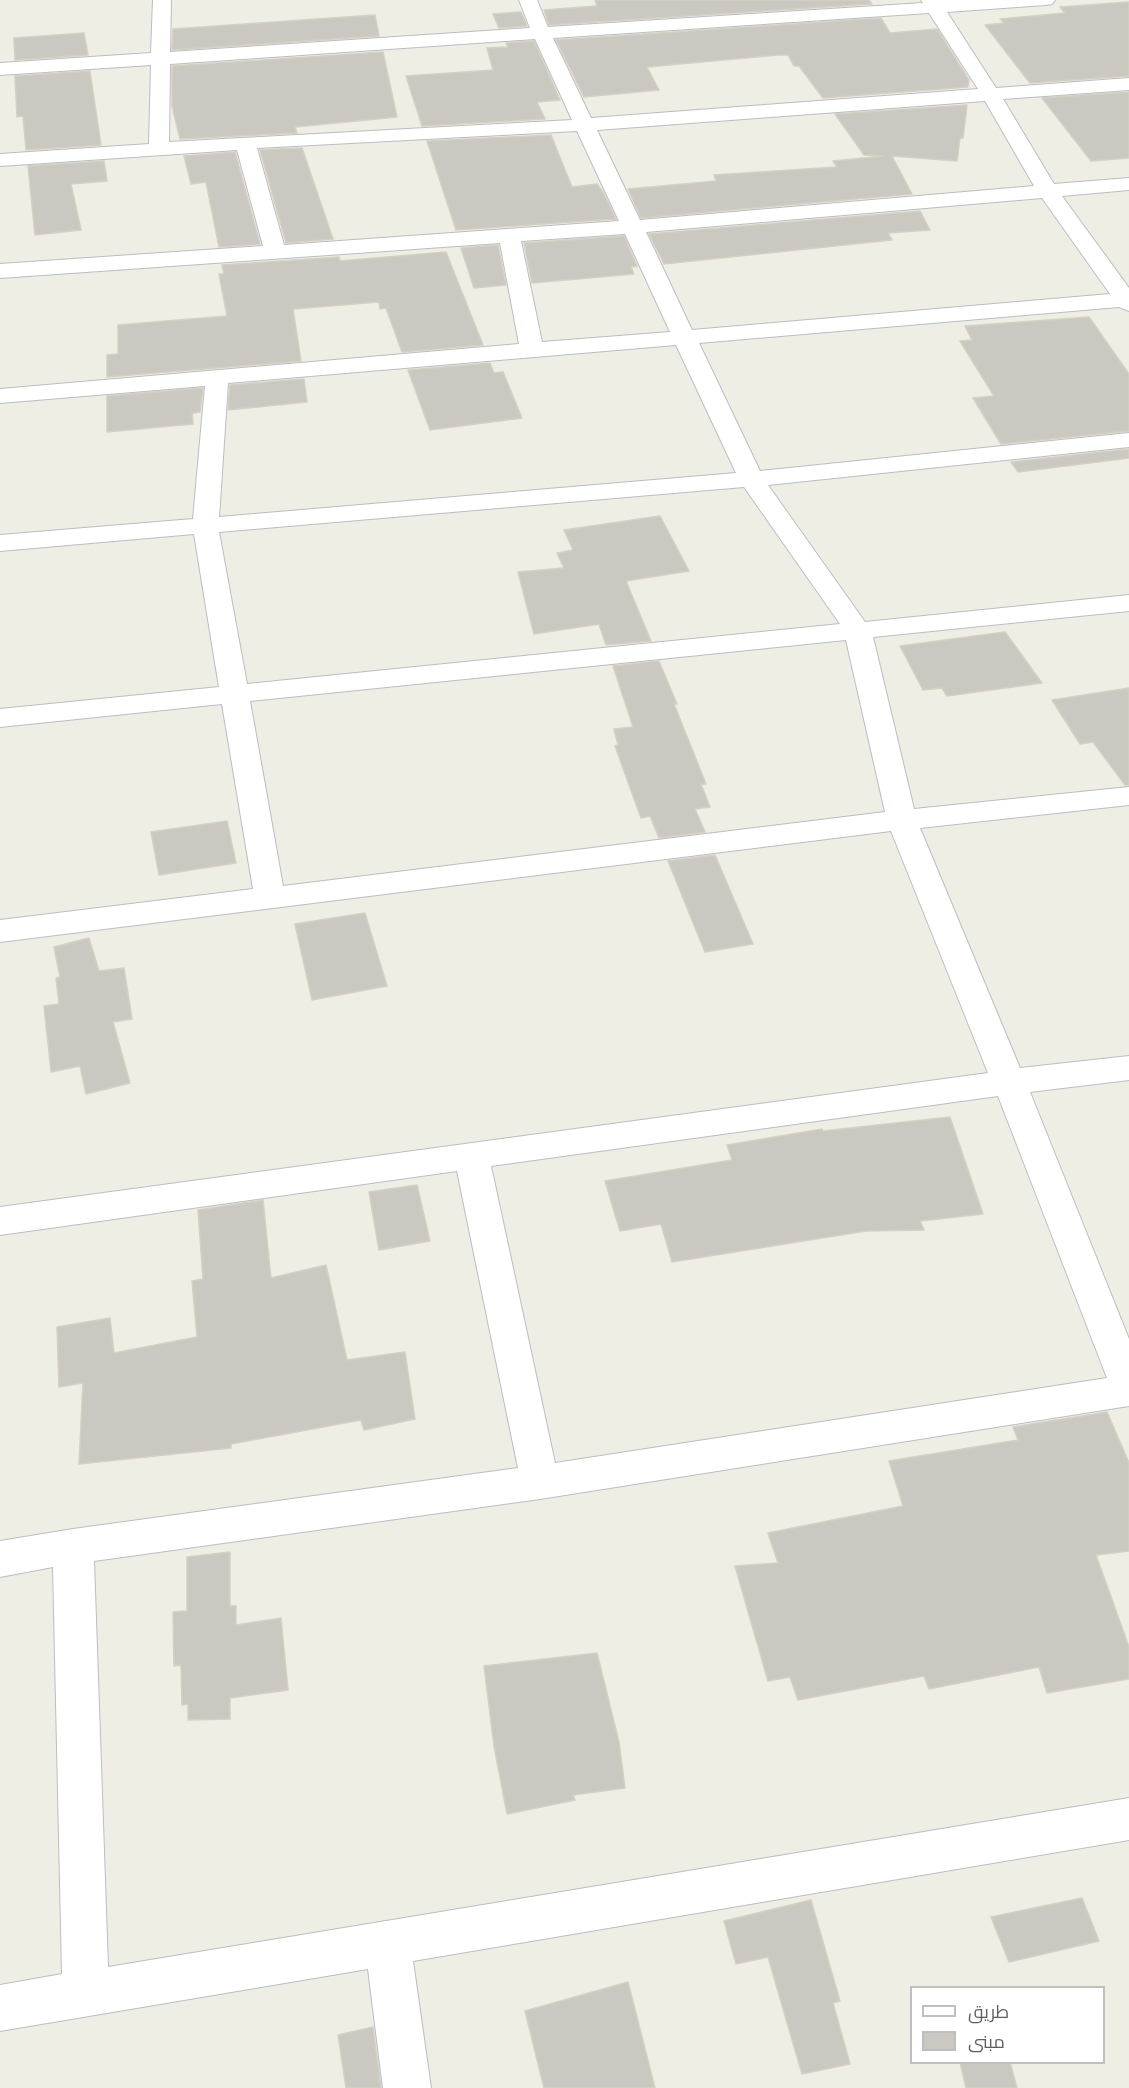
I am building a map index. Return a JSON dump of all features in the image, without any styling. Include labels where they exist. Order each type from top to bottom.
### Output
[{"type":"street","points":[[159,148],[163,57],[162,0]]},
{"type":"street","points":[[528,0],[584,125],[751,479],[858,631],[902,820],[1129,1386]]},
{"type":"street","points":[[0,69],[542,34],[932,4],[1046,0]]},
{"type":"street","points":[[932,4],[991,95],[1048,191],[1128,300]]},
{"type":"street","points":[[0,160],[159,148],[584,125],[1129,84]]},
{"type":"street","points":[[245,143],[275,252]]},
{"type":"street","points":[[0,271],[632,227],[1129,184]]},
{"type":"street","points":[[509,236],[532,349]]},
{"type":"street","points":[[0,396],[1128,300]]},
{"type":"street","points":[[217,378],[205,526],[270,897]]},
{"type":"street","points":[[0,543],[751,479],[1129,440]]},
{"type":"street","points":[[0,718],[1129,603]]},
{"type":"street","points":[[0,931],[902,820],[1129,796]]},
{"type":"street","points":[[0,1221],[1009,1082],[1129,1068]]},
{"type":"street","points":[[471,1156],[540,1482]]},
{"type":"street","points":[[0,1559],[73,1546],[540,1482],[1129,1390]]},
{"type":"street","points":[[73,1546],[86,1994]]},
{"type":"street","points":[[0,2008],[1129,1819]]},
{"type":"street","points":[[388,1944],[407,2088]]},
{"type":"building","points":[[595,0],[869,0],[872,4],[549,25],[544,10],[597,6]]},
{"type":"building","points":[[1129,2],[1129,76],[1030,83],[985,25],[1004,23],[1000,19],[1065,13],[1060,7]]},
{"type":"building","points":[[521,12],[527,26],[499,28],[493,14]]},
{"type":"building","points":[[375,15],[379,36],[172,50],[173,29]]},
{"type":"building","points":[[881,18],[890,33],[937,29],[969,80],[968,87],[823,98],[799,66],[794,66],[788,55],[778,55],[647,67],[659,90],[584,97],[556,40]]},
{"type":"building","points":[[84,33],[88,55],[15,60],[14,38]]},
{"type":"building","points":[[534,41],[560,100],[537,102],[545,119],[422,126],[406,76],[493,70],[487,48],[508,47],[506,43]]},
{"type":"building","points":[[383,52],[397,117],[295,127],[297,133],[180,139],[172,106],[172,66]]},
{"type":"building","points":[[90,71],[101,145],[26,150],[23,116],[17,117],[15,76]]},
{"type":"building","points":[[1129,92],[1129,158],[1091,161],[1042,98]]},
{"type":"building","points":[[967,105],[963,138],[960,138],[957,161],[892,156],[912,194],[641,218],[628,189],[716,181],[714,175],[837,167],[833,161],[884,156],[864,155],[835,114]]},
{"type":"building","points":[[551,135],[572,187],[597,184],[616,219],[456,230],[427,141]]},
{"type":"building","points":[[302,148],[333,239],[286,243],[260,150]]},
{"type":"building","points":[[235,152],[260,244],[219,247],[206,182],[191,184],[184,156]]},
{"type":"building","points":[[104,161],[107,181],[71,184],[81,230],[35,235],[28,166]]},
{"type":"building","points":[[920,211],[930,230],[888,233],[892,240],[664,264],[649,234]]},
{"type":"building","points":[[624,236],[637,266],[631,267],[634,274],[532,283],[524,243]]},
{"type":"building","points":[[498,245],[506,285],[474,288],[461,248]]},
{"type":"building","points":[[446,252],[483,345],[402,352],[386,308],[380,309],[379,302],[293,309],[301,361],[107,377],[107,355],[118,354],[118,325],[227,316],[219,274],[224,274],[222,265],[339,257],[340,261]]},
{"type":"building","points":[[1089,317],[1129,374],[1129,431],[1001,444],[973,398],[994,396],[960,341],[972,340],[965,326]]},
{"type":"building","points":[[490,363],[494,373],[503,372],[522,418],[430,430],[408,370]]},
{"type":"building","points":[[304,379],[307,402],[228,410],[230,385]]},
{"type":"building","points":[[203,388],[200,412],[192,413],[193,424],[107,432],[107,396]]},
{"type":"building","points":[[1129,449],[1129,458],[1018,472],[1011,462]]},
{"type":"building","points":[[660,516],[689,571],[626,581],[651,641],[606,645],[599,624],[534,634],[518,572],[564,568],[557,553],[573,550],[564,530]]},
{"type":"building","points":[[1005,632],[1042,683],[947,696],[942,688],[923,690],[900,646]]},
{"type":"building","points":[[659,661],[706,784],[701,784],[710,807],[695,809],[705,832],[659,838],[650,816],[641,818],[615,746],[618,745],[614,729],[633,727],[613,666]]},
{"type":"building","points":[[1129,688],[1129,785],[1125,785],[1093,742],[1080,744],[1052,700]]},
{"type":"building","points":[[227,821],[236,863],[159,875],[151,832]]},
{"type":"building","points":[[715,855],[753,944],[705,952],[668,861]]},
{"type":"building","points":[[365,913],[387,986],[312,1000],[295,924]]},
{"type":"building","points":[[89,938],[99,971],[124,968],[132,1019],[113,1022],[130,1083],[86,1094],[80,1066],[51,1072],[44,1006],[59,1004],[56,978],[60,977],[54,947]]},
{"type":"building","points":[[950,1117],[983,1214],[920,1221],[924,1230],[866,1231],[672,1262],[661,1224],[620,1231],[605,1181],[732,1160],[727,1145],[822,1129],[823,1131]]},
{"type":"building","points":[[417,1185],[430,1241],[379,1250],[369,1192]]},
{"type":"building","points":[[263,1200],[271,1278],[326,1265],[347,1360],[405,1352],[415,1419],[364,1430],[361,1420],[231,1444],[231,1448],[79,1464],[83,1383],[59,1387],[57,1327],[110,1318],[114,1353],[197,1337],[192,1281],[203,1279],[198,1210]]},
{"type":"building","points":[[1107,1412],[1129,1463],[1129,1551],[1096,1555],[1129,1647],[1129,1679],[1047,1693],[1039,1667],[929,1689],[924,1676],[798,1700],[790,1677],[768,1681],[735,1566],[778,1563],[768,1533],[903,1506],[889,1461],[1018,1440],[1013,1427]]},
{"type":"building","points":[[230,1552],[230,1606],[236,1606],[236,1625],[281,1618],[288,1690],[230,1698],[230,1719],[188,1720],[188,1704],[182,1705],[181,1665],[174,1666],[173,1612],[187,1611],[187,1557]]},
{"type":"building","points":[[597,1653],[619,1742],[625,1788],[573,1795],[575,1800],[507,1814],[494,1746],[484,1666]]},
{"type":"building","points":[[1082,1898],[1099,1941],[1009,1962],[991,1917]]},
{"type":"building","points":[[811,1900],[840,2001],[833,2003],[850,2064],[802,2074],[768,1957],[736,1964],[724,1921]]},
{"type":"building","points":[[628,1982],[655,2088],[544,2088],[525,2011]]},
{"type":"building","points":[[373,2027],[381,2088],[346,2088],[338,2035]]},
{"type":"building","points":[[960,2064],[1011,2064],[1017,2088],[966,2088]]}]
